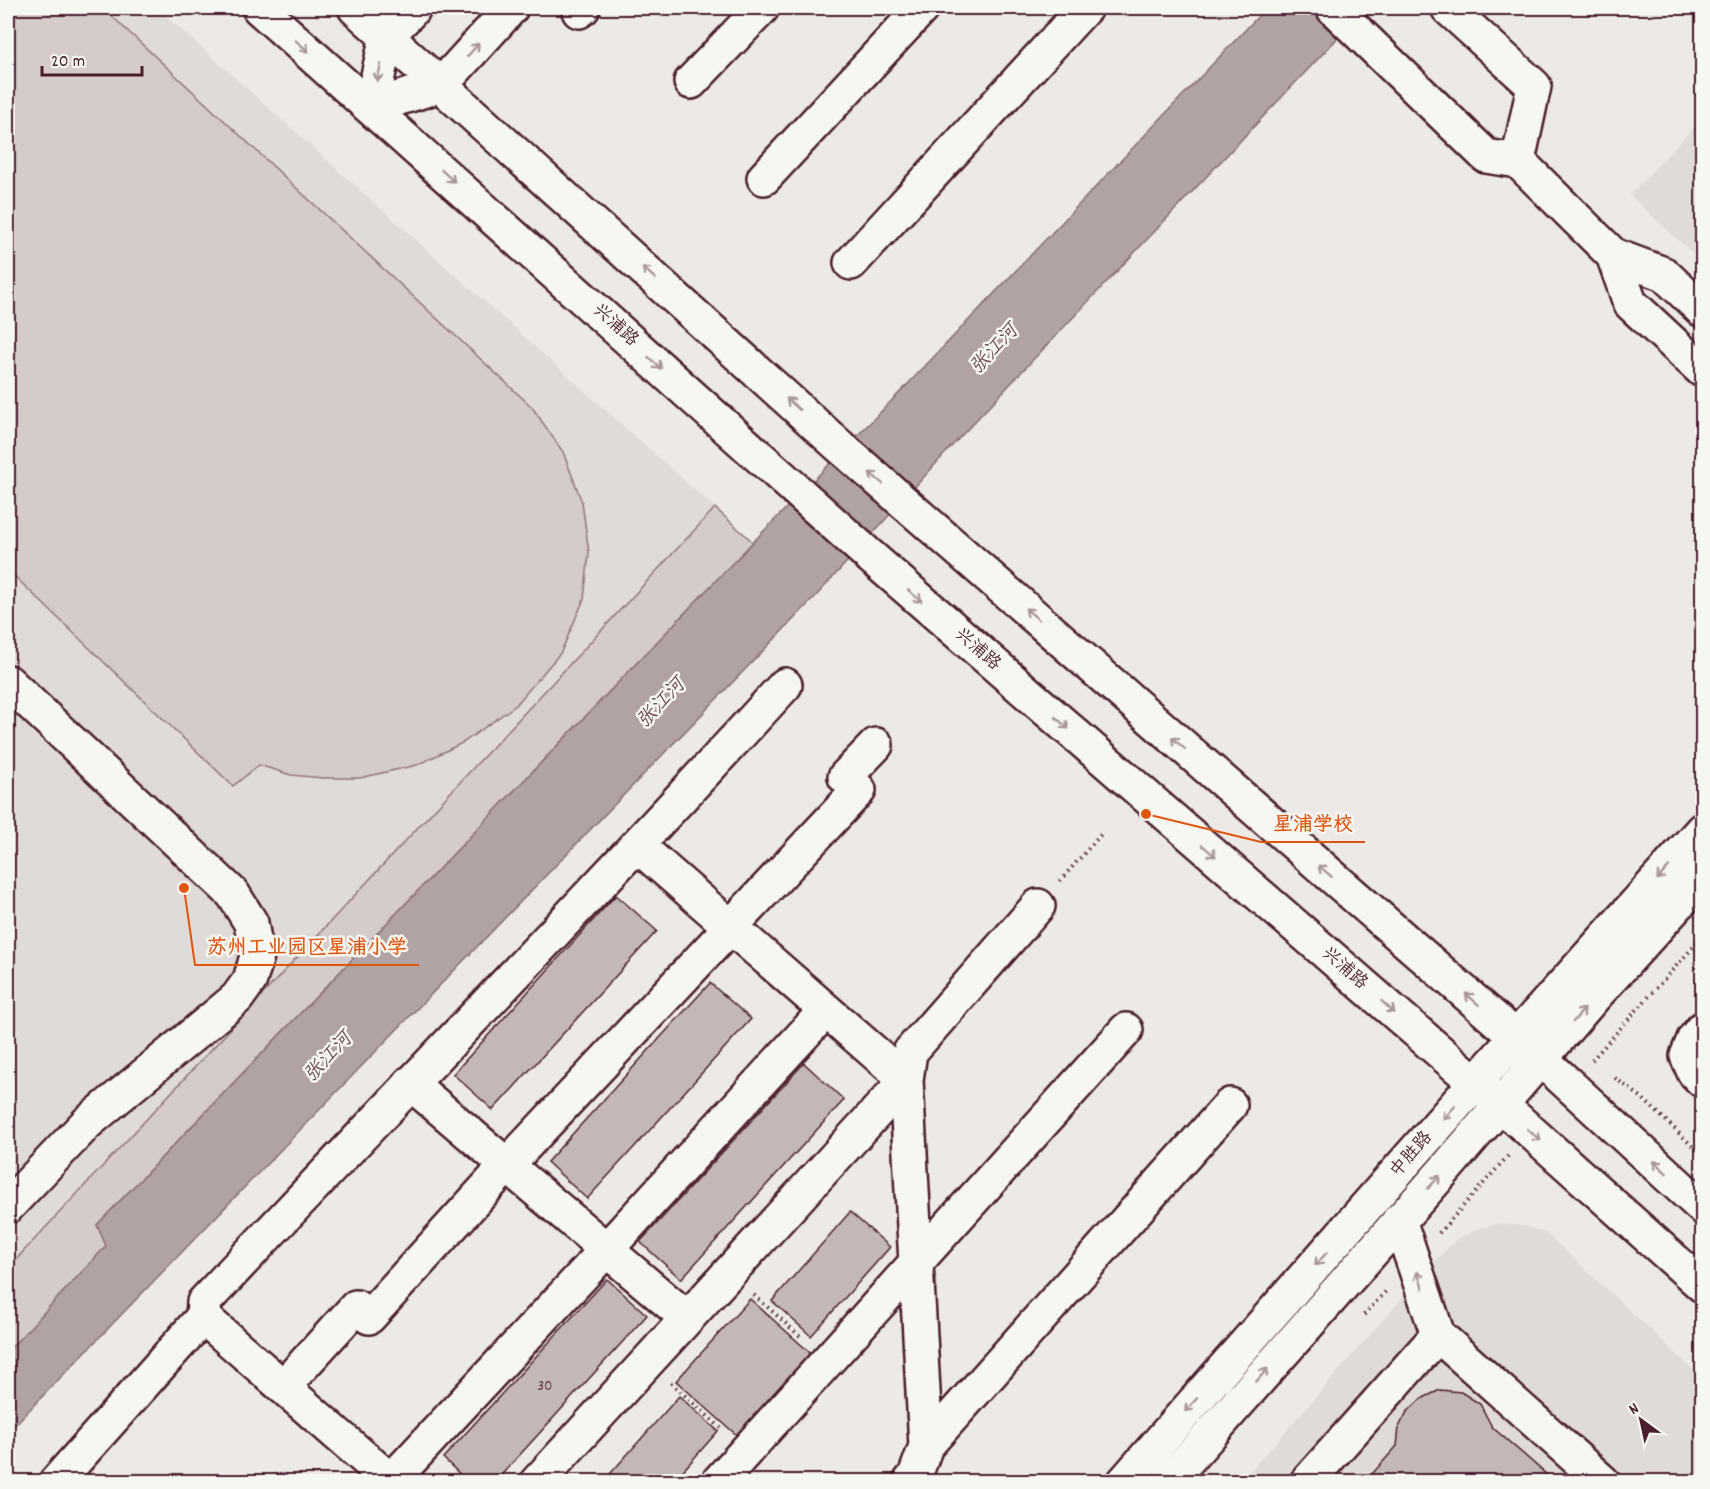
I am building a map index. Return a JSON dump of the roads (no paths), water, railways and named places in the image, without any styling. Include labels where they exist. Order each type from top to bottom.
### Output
[{"type":"street","name":"兴浦路","points":[[259,8],[871,557],[1500,1104],[1702,1285]]},
{"type":"street","points":[[355,8],[836,443],[1541,1059],[1702,1207]]},
{"type":"street","points":[[414,8],[387,36],[371,107],[441,86],[512,8]]},
{"type":"street","points":[[691,82],[762,8]]},
{"type":"street","points":[[764,178],[922,8]]},
{"type":"street","points":[[851,263],[1085,8]]},
{"type":"street","points":[[1448,8],[1534,86],[1518,161]]},
{"type":"street","points":[[1345,18],[1486,156],[1518,161],[1613,255],[1664,274],[1702,310]]},
{"type":"street","points":[[1613,255],[1630,303],[1702,370]]},
{"type":"street","points":[[8,681],[233,894],[252,923],[257,956],[250,980],[237,998],[87,1123],[8,1206]]},
{"type":"street","points":[[56,1482],[203,1317],[204,1302],[638,846],[785,685]]},
{"type":"street","points":[[283,1387],[356,1307],[369,1317],[507,1165],[859,790],[845,777],[876,745]]},
{"type":"street","name":"中胜路","points":[[1124,1482],[1475,1083],[1702,830]]},
{"type":"street","points":[[638,846],[906,1080]]},
{"type":"street","name":"中胜路","points":[[1168,1482],[1702,878]]},
{"type":"street","points":[[918,1471],[916,1262],[906,1080],[910,1052],[1038,906]]},
{"type":"street","points":[[203,1317],[391,1481],[826,1010]]},
{"type":"street","points":[[1702,1029],[1694,1039],[1688,1056],[1694,1072],[1702,1080]]},
{"type":"street","points":[[718,1482],[1126,1030]]},
{"type":"street","points":[[537,1482],[906,1080]]},
{"type":"street","points":[[410,1083],[687,1318]]},
{"type":"street","points":[[918,1471],[1230,1105]]},
{"type":"street","points":[[1399,1220],[1438,1335],[1603,1482]]},
{"type":"street","points":[[1307,1482],[1438,1335]]},
{"type":"water","name":"张江河","points":[[1266,8],[1366,8],[961,436],[816,596],[8,1432],[8,1351],[106,1246],[97,1225],[753,542],[907,385]]},
{"type":"place","name":"星浦学校","points":[[1146,814]]},
{"type":"place","name":"苏州工业园区星浦小学","points":[[184,888]]}]
